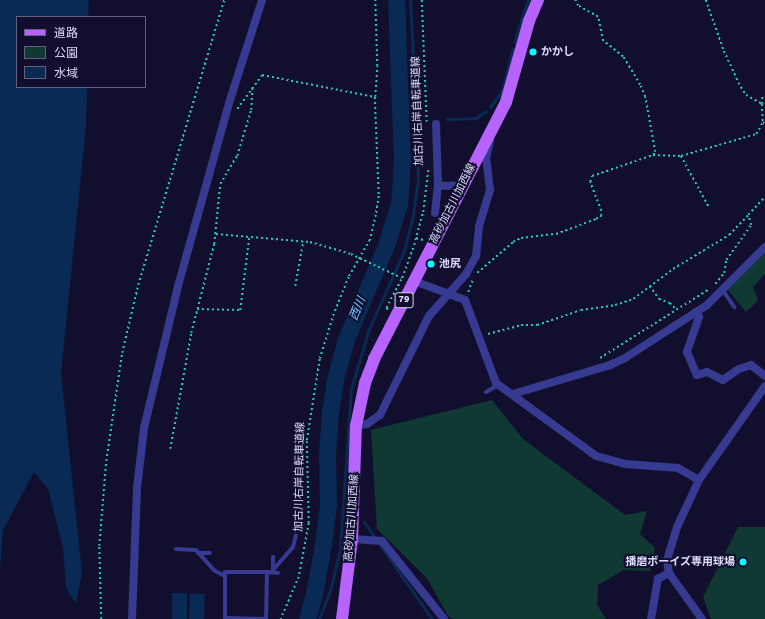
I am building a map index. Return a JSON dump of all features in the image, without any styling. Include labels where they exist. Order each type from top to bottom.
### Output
[{"type":"main road","name":"高砂加古川加西線","points":[[342,619],[352,539],[356,426],[365,383],[374,359],[506,102],[529,22],[538,0]]},
{"type":"street","points":[[132,619],[137,488],[144,428],[178,286],[229,103],[262,0]]},
{"type":"street","points":[[435,213],[438,186],[436,124]]},
{"type":"street","points":[[356,426],[367,424],[380,415],[429,316],[449,294],[476,256],[479,226],[490,190],[486,158],[492,130]]},
{"type":"street","points":[[438,186],[463,186]]},
{"type":"street","points":[[765,247],[722,289],[700,316],[686,352],[698,375],[707,372],[723,380],[739,369],[751,365],[765,376]]},
{"type":"street","points":[[414,282],[465,300],[480,337],[490,374],[498,385],[513,394],[596,456],[626,464],[678,468],[699,480]]},
{"type":"street","points":[[513,394],[610,365],[700,316]]},
{"type":"street","points":[[702,619],[669,573],[667,560],[677,527],[699,480],[757,394],[765,386]]},
{"type":"street","points":[[757,394],[765,399]]},
{"type":"street","points":[[352,539],[382,541],[444,619]]},
{"type":"street","points":[[651,619],[658,579],[669,573]]},
{"type":"lane","points":[[722,289],[734,307]]},
{"type":"lane","points":[[486,392],[498,385]]},
{"type":"lane","points":[[273,571],[296,542],[296,535]]},
{"type":"lane","points":[[289,547],[289,552]]},
{"type":"lane","points":[[176,549],[196,550],[215,571],[225,576]]},
{"type":"lane","points":[[198,553],[210,553]]},
{"type":"lane","points":[[273,557],[273,571]]},
{"type":"lane","points":[[267,572],[266,619],[226,618],[225,572],[273,571],[278,573]]},
{"type":"path","points":[[101,619],[100,538],[106,460],[122,352],[141,278],[224,0]]},
{"type":"path","points":[[215,234],[303,242],[343,251],[362,260],[370,240],[379,196],[375,97],[377,66],[375,0]]},
{"type":"path","name":"加古川右岸自転車道線","points":[[422,0],[427,129]]},
{"type":"path","points":[[575,0],[578,6],[598,16],[603,41],[623,57],[640,85],[656,146],[653,155]]},
{"type":"path","points":[[706,0],[724,51],[741,87],[746,95],[762,104]]},
{"type":"path","points":[[234,114],[262,75],[375,97]]},
{"type":"path","points":[[170,449],[197,309],[215,234],[214,226],[220,184],[237,156],[251,110],[252,88]]},
{"type":"path","points":[[465,300],[474,276],[513,242],[521,238],[556,234],[601,216],[590,182],[595,173],[653,155],[681,156],[756,134],[763,122],[762,96]]},
{"type":"path","points":[[681,156],[710,208]]},
{"type":"path","name":"加古川右岸自転車道線","points":[[281,619],[299,577],[309,523],[307,441],[320,359],[334,314],[349,277],[362,260],[402,278],[421,218],[428,169]]},
{"type":"path","points":[[480,337],[501,329],[537,325],[581,310],[615,305],[633,299],[684,262],[729,236],[765,197]]},
{"type":"path","points":[[600,358],[676,309],[690,304],[722,276],[726,260],[751,225],[748,215]]},
{"type":"path","points":[[197,309],[240,310],[249,237]]},
{"type":"path","points":[[295,286],[303,242]]},
{"type":"path","points":[[650,286],[660,299],[670,303],[676,309]]},
{"type":"green space","points":[[765,251],[765,274],[753,287],[758,300],[746,312],[727,289]]},
{"type":"green space","points":[[492,400],[523,439],[625,515],[647,511],[640,534],[655,548],[650,571],[624,570],[598,585],[597,605],[606,619],[453,619],[448,616],[427,578],[377,529],[371,430]]},
{"type":"green space","name":"播磨ボーイズ専用球場","points":[[738,527],[765,527],[765,619],[711,619],[703,597]]},
{"type":"water","points":[[0,0],[89,0],[88,16],[16,16],[16,88],[87,88],[86,127],[61,373],[82,573],[76,604],[66,588],[63,548],[48,489],[34,472],[3,530],[0,569]]},
{"type":"water","points":[[172,593],[187,593],[187,619],[172,619]]},
{"type":"water","points":[[190,594],[205,594],[204,619],[189,619]]},
{"type":"waterway","name":"西川","points":[[307,619],[314,594],[328,506],[327,455],[330,412],[336,376],[346,339],[386,245],[399,204],[402,161],[396,0]]},
{"type":"waterway","points":[[319,619],[330,591],[340,550],[351,389],[369,329],[404,251],[413,215],[418,181],[410,0]]},
{"type":"waterway","points":[[514,42],[528,0]]},
{"type":"waterway","points":[[490,107],[502,91],[513,48]]},
{"type":"waterway","points":[[447,119],[476,118],[486,111]]},
{"type":"waterway","points":[[364,522],[432,619]]},
{"type":"place","name":"かかし","points":[[533,52]]},
{"type":"place","name":"池尻","points":[[431,264]]},
{"type":"place","name":"播磨ボーイズ専用球場","points":[[743,562]]}]
